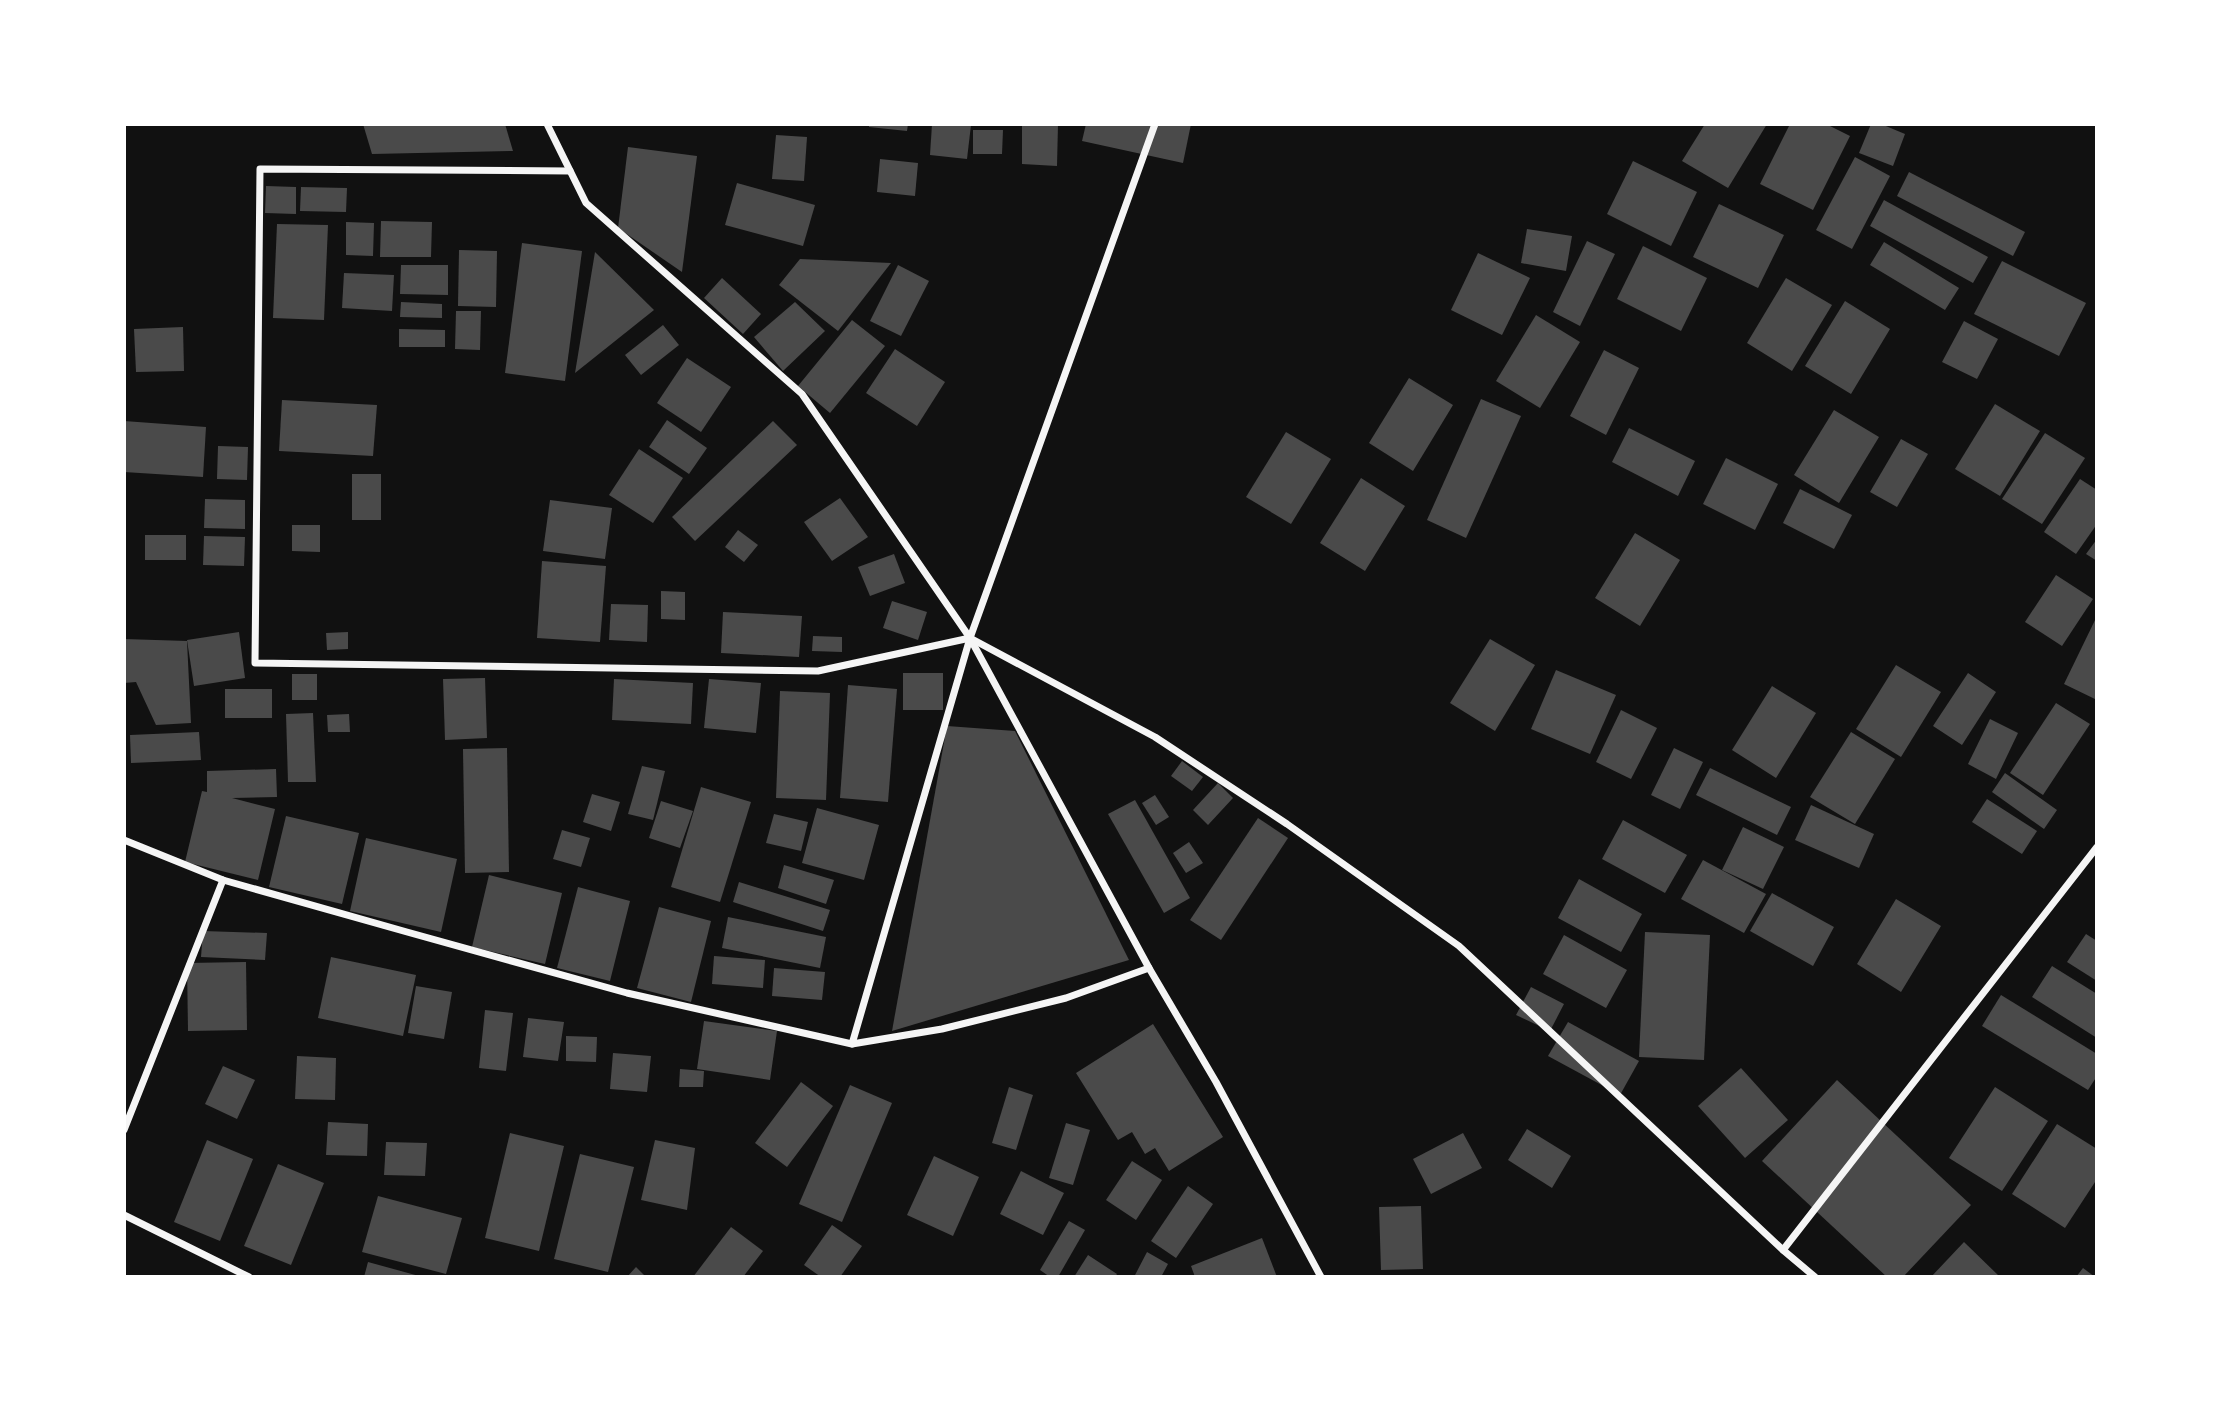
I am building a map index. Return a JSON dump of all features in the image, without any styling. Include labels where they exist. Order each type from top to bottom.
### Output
[{"type":"street","points":[[547,124],[586,203],[802,394],[970,638],[1321,1277]]},
{"type":"street","points":[[852,1044],[970,638],[1155,124]]},
{"type":"street","points":[[570,171],[260,169],[255,663],[818,671],[970,638],[1155,737],[1287,824],[1460,946],[1815,1277]]},
{"type":"street","points":[[124,840],[223,880],[627,993],[852,1044],[942,1029],[1066,998],[1149,968]]},
{"type":"street","points":[[1783,1250],[2097,847]]},
{"type":"street","points":[[124,1130],[223,880]]},
{"type":"street","points":[[124,1215],[249,1277]]},
{"type":"building","points":[[363,124],[505,124],[513,151],[372,154]]},
{"type":"building","points":[[869,124],[908,124],[907,131],[869,127]]},
{"type":"building","points":[[932,124],[971,125],[967,159],[930,155]]},
{"type":"building","points":[[1022,124],[1058,124],[1057,166],[1022,164]]},
{"type":"building","points":[[1086,124],[1191,124],[1183,163],[1082,141]]},
{"type":"building","points":[[1705,124],[1767,124],[1728,188],[1682,161]]},
{"type":"building","points":[[1790,124],[1826,124],[1850,136],[1813,210],[1760,184]]},
{"type":"building","points":[[1871,124],[1881,124],[1905,134],[1893,166],[1859,153]]},
{"type":"building","points":[[973,130],[1003,130],[1002,154],[973,154]]},
{"type":"building","points":[[776,135],[807,137],[804,181],[772,179]]},
{"type":"building","points":[[628,147],[697,156],[682,272],[618,228]]},
{"type":"building","points":[[1855,157],[1890,176],[1852,249],[1816,230]]},
{"type":"building","points":[[880,159],[918,163],[915,196],[877,192]]},
{"type":"building","points":[[1633,161],[1697,192],[1671,246],[1607,214]]},
{"type":"building","points":[[1909,172],[2025,232],[2013,256],[1897,196]]},
{"type":"building","points":[[737,183],[815,205],[803,246],[725,225]]},
{"type":"building","points":[[266,186],[296,187],[296,214],[265,213]]},
{"type":"building","points":[[301,187],[347,188],[346,212],[300,211]]},
{"type":"building","points":[[1884,200],[1988,257],[1973,283],[1870,226]]},
{"type":"building","points":[[1719,204],[1784,235],[1758,288],[1693,257]]},
{"type":"building","points":[[381,221],[432,222],[431,257],[380,257]]},
{"type":"building","points":[[346,222],[374,223],[373,256],[346,255]]},
{"type":"building","points":[[277,224],[328,225],[324,320],[273,318]]},
{"type":"building","points":[[1527,229],[1572,236],[1566,271],[1521,263]]},
{"type":"building","points":[[1587,241],[1615,254],[1580,326],[1553,312]]},
{"type":"building","points":[[1884,242],[1959,288],[1945,310],[1870,265]]},
{"type":"building","points":[[522,243],[582,251],[565,381],[505,373]]},
{"type":"building","points":[[1643,246],[1707,278],[1681,331],[1617,299]]},
{"type":"building","points":[[459,250],[497,251],[496,307],[458,306]]},
{"type":"building","points":[[595,252],[654,310],[575,373]]},
{"type":"building","points":[[1478,253],[1530,278],[1502,335],[1451,310]]},
{"type":"building","points":[[800,259],[891,263],[838,331],[779,285]]},
{"type":"building","points":[[2002,261],[2086,303],[2059,356],[1974,314]]},
{"type":"building","points":[[401,265],[448,265],[448,295],[400,294]]},
{"type":"building","points":[[898,265],[929,281],[901,336],[870,321]]},
{"type":"building","points":[[344,273],[394,275],[392,311],[342,308]]},
{"type":"building","points":[[722,278],[761,314],[743,334],[704,298]]},
{"type":"building","points":[[1786,278],[1832,305],[1792,371],[1747,343]]},
{"type":"building","points":[[1845,301],[1890,329],[1851,394],[1805,366]]},
{"type":"building","points":[[401,302],[442,304],[442,318],[400,317]]},
{"type":"building","points":[[795,302],[825,331],[783,371],[754,337]]},
{"type":"building","points":[[456,311],[481,311],[480,350],[455,349]]},
{"type":"building","points":[[1536,315],[1580,342],[1540,408],[1496,381]]},
{"type":"building","points":[[852,320],[885,346],[830,413],[798,386]]},
{"type":"building","points":[[1964,321],[1998,339],[1977,379],[1942,362]]},
{"type":"building","points":[[663,325],[679,345],[641,375],[625,355]]},
{"type":"building","points":[[183,327],[184,371],[136,372],[134,329]]},
{"type":"building","points":[[399,329],[445,330],[445,347],[399,347]]},
{"type":"building","points":[[895,349],[945,382],[917,426],[866,393]]},
{"type":"building","points":[[1604,350],[1639,368],[1606,435],[1570,416]]},
{"type":"building","points":[[687,358],[731,387],[701,432],[657,403]]},
{"type":"building","points":[[1409,378],[1453,405],[1413,471],[1369,443]]},
{"type":"building","points":[[1481,399],[1521,416],[1466,538],[1427,520]]},
{"type":"building","points":[[282,400],[377,405],[373,456],[279,451]]},
{"type":"building","points":[[1995,404],[2040,431],[2000,496],[1955,469]]},
{"type":"building","points":[[1834,410],[1879,437],[1839,503],[1794,475]]},
{"type":"building","points":[[667,420],[707,448],[689,474],[649,447]]},
{"type":"building","points":[[124,421],[206,427],[203,477],[124,472]]},
{"type":"building","points":[[773,421],[797,445],[695,541],[672,517]]},
{"type":"building","points":[[1629,428],[1695,461],[1678,496],[1612,462]]},
{"type":"building","points":[[1286,432],[1331,459],[1291,524],[1246,497]]},
{"type":"building","points":[[2045,433],[2085,458],[2042,524],[2002,499]]},
{"type":"building","points":[[1901,439],[1928,454],[1897,507],[1870,492]]},
{"type":"building","points":[[218,446],[248,447],[247,480],[217,479]]},
{"type":"building","points":[[639,449],[683,478],[653,523],[609,495]]},
{"type":"building","points":[[1726,458],[1778,484],[1755,530],[1703,504]]},
{"type":"building","points":[[352,474],[381,474],[381,520],[352,520]]},
{"type":"building","points":[[1361,478],[1405,506],[1365,571],[1320,543]]},
{"type":"building","points":[[2080,479],[2097,490],[2097,524],[2076,554],[2044,532]]},
{"type":"building","points":[[1800,489],[1852,515],[1834,549],[1783,523]]},
{"type":"building","points":[[840,498],[868,537],[832,561],[804,522]]},
{"type":"building","points":[[205,499],[245,500],[245,529],[204,528]]},
{"type":"building","points":[[550,500],[612,508],[605,559],[543,551]]},
{"type":"building","points":[[292,525],[320,525],[320,552],[292,551]]},
{"type":"building","points":[[738,530],[758,545],[744,562],[725,547]]},
{"type":"building","points":[[1635,533],[1680,560],[1640,626],[1595,598]]},
{"type":"building","points":[[145,535],[186,535],[186,560],[145,560]]},
{"type":"building","points":[[204,536],[245,537],[244,566],[203,565]]},
{"type":"building","points":[[2097,539],[2097,561],[2086,554]]},
{"type":"building","points":[[894,554],[905,583],[870,596],[858,567]]},
{"type":"building","points":[[542,561],[606,566],[600,642],[537,638]]},
{"type":"building","points":[[2056,575],[2093,599],[2062,646],[2025,622]]},
{"type":"building","points":[[661,591],[685,592],[685,620],[661,619]]},
{"type":"building","points":[[892,601],[927,612],[918,640],[883,628]]},
{"type":"building","points":[[611,604],[648,605],[647,642],[609,640]]},
{"type":"building","points":[[723,612],[802,616],[799,657],[721,653]]},
{"type":"building","points":[[2097,616],[2097,700],[2064,684]]},
{"type":"building","points":[[239,632],[245,678],[194,686],[187,640]]},
{"type":"building","points":[[348,632],[348,649],[327,650],[326,633]]},
{"type":"building","points":[[813,636],[842,637],[842,652],[812,651]]},
{"type":"building","points":[[124,639],[187,641],[191,723],[156,725],[136,682],[124,683]]},
{"type":"building","points":[[1490,639],[1535,665],[1495,731],[1450,703]]},
{"type":"building","points":[[1896,665],[1941,692],[1901,757],[1856,729]]},
{"type":"building","points":[[1556,670],[1616,695],[1590,754],[1531,729]]},
{"type":"building","points":[[903,673],[943,673],[943,710],[903,710]]},
{"type":"building","points":[[1968,673],[1996,692],[1962,745],[1933,726]]},
{"type":"building","points":[[292,674],[317,674],[317,700],[292,700]]},
{"type":"building","points":[[485,678],[487,738],[445,740],[443,679]]},
{"type":"building","points":[[614,679],[693,683],[691,724],[612,720]]},
{"type":"building","points":[[709,679],[761,683],[756,733],[704,728]]},
{"type":"building","points":[[848,685],[897,689],[888,802],[840,798]]},
{"type":"building","points":[[1772,686],[1816,713],[1776,778],[1732,750]]},
{"type":"building","points":[[225,689],[272,689],[272,718],[225,718]]},
{"type":"building","points":[[780,691],[830,693],[826,800],[776,798]]},
{"type":"building","points":[[2056,703],[2090,724],[2043,795],[2010,773]]},
{"type":"building","points":[[1621,710],[1657,728],[1631,779],[1596,762]]},
{"type":"building","points":[[313,713],[316,782],[288,782],[286,714]]},
{"type":"building","points":[[349,714],[350,732],[328,732],[327,715]]},
{"type":"building","points":[[1990,719],[2018,733],[1996,779],[1968,764]]},
{"type":"building","points":[[947,726],[1015,731],[1129,960],[892,1031]]},
{"type":"building","points":[[199,732],[201,760],[131,763],[130,735]]},
{"type":"building","points":[[1851,732],[1895,759],[1855,824],[1810,797]]},
{"type":"building","points":[[507,748],[509,872],[465,873],[463,749]]},
{"type":"building","points":[[1674,748],[1703,762],[1680,809],[1651,795]]},
{"type":"building","points":[[1182,761],[1203,777],[1192,791],[1171,776]]},
{"type":"building","points":[[642,766],[665,771],[653,820],[628,814]]},
{"type":"building","points":[[1710,768],[1791,807],[1777,835],[1696,795]]},
{"type":"building","points":[[276,769],[277,797],[232,798],[275,809],[258,880],[185,862],[202,791],[207,792],[207,771]]},
{"type":"building","points":[[2005,773],[2057,810],[2044,829],[1992,792]]},
{"type":"building","points":[[1218,783],[1233,798],[1208,825],[1193,810]]},
{"type":"building","points":[[701,787],[751,802],[720,902],[671,887]]},
{"type":"building","points":[[592,794],[620,802],[611,831],[583,822]]},
{"type":"building","points":[[1155,795],[1169,817],[1156,825],[1142,803]]},
{"type":"building","points":[[1987,799],[2037,831],[2022,854],[1972,822]]},
{"type":"building","points":[[1135,800],[1190,898],[1164,913],[1108,814]]},
{"type":"building","points":[[661,801],[693,811],[680,848],[649,838]]},
{"type":"building","points":[[1811,805],[1874,834],[1859,868],[1795,840]]},
{"type":"building","points":[[817,808],[879,825],[864,880],[802,863]]},
{"type":"building","points":[[774,814],[808,822],[801,851],[766,843]]},
{"type":"building","points":[[286,816],[359,833],[342,904],[269,887]]},
{"type":"building","points":[[1258,818],[1288,838],[1221,940],[1190,920]]},
{"type":"building","points":[[1623,820],[1687,855],[1665,893],[1602,859]]},
{"type":"building","points":[[1743,827],[1784,847],[1763,889],[1722,870]]},
{"type":"building","points":[[562,830],[590,838],[581,867],[553,859]]},
{"type":"building","points":[[366,838],[457,859],[441,932],[350,911]]},
{"type":"building","points":[[1189,842],[1203,863],[1186,873],[1173,853]]},
{"type":"building","points":[[1703,860],[1766,894],[1744,933],[1681,899]]},
{"type":"building","points":[[784,865],[834,880],[826,904],[778,888]]},
{"type":"building","points":[[489,875],[562,893],[545,964],[472,947]]},
{"type":"building","points":[[1579,879],[1642,914],[1621,952],[1558,918]]},
{"type":"building","points":[[739,882],[830,910],[823,931],[733,902]]},
{"type":"building","points":[[578,887],[630,901],[610,981],[557,968]]},
{"type":"building","points":[[1772,893],[1834,927],[1813,966],[1750,931]]},
{"type":"building","points":[[1896,899],[1941,926],[1901,992],[1857,964]]},
{"type":"building","points":[[659,907],[711,921],[691,1002],[637,988]]},
{"type":"building","points":[[728,917],[826,937],[820,968],[722,948]]},
{"type":"building","points":[[203,931],[267,933],[265,960],[201,957]]},
{"type":"building","points":[[1645,932],[1710,935],[1704,1060],[1639,1057]]},
{"type":"building","points":[[2086,934],[2097,941],[2097,981],[2067,962]]},
{"type":"building","points":[[1564,935],[1627,970],[1606,1008],[1543,974]]},
{"type":"building","points":[[714,956],[765,960],[763,988],[712,984]]},
{"type":"building","points":[[331,957],[416,975],[403,1036],[318,1018]]},
{"type":"building","points":[[246,962],[247,1030],[188,1031],[187,963]]},
{"type":"building","points":[[2052,966],[2097,994],[2097,1038],[2032,997]]},
{"type":"building","points":[[774,968],[825,972],[822,1000],[772,996]]},
{"type":"building","points":[[416,986],[452,992],[444,1039],[408,1033]]},
{"type":"building","points":[[1531,987],[1564,1004],[1550,1031],[1516,1015]]},
{"type":"building","points":[[2001,995],[2097,1054],[2097,1076],[2088,1090],[1982,1026]]},
{"type":"building","points":[[485,1010],[513,1013],[506,1071],[479,1068]]},
{"type":"building","points":[[528,1018],[564,1022],[558,1061],[523,1057]]},
{"type":"building","points":[[704,1021],[777,1031],[770,1080],[697,1069]]},
{"type":"building","points":[[1568,1022],[1639,1061],[1620,1095],[1548,1056]]},
{"type":"building","points":[[1153,1024],[1223,1137],[1169,1171],[1155,1148],[1145,1154],[1132,1132],[1118,1140],[1076,1073]]},
{"type":"building","points":[[566,1036],[597,1037],[596,1062],[566,1061]]},
{"type":"building","points":[[613,1053],[651,1056],[647,1092],[610,1089]]},
{"type":"building","points":[[297,1056],[336,1058],[335,1100],[295,1099]]},
{"type":"building","points":[[223,1066],[255,1080],[237,1119],[205,1104]]},
{"type":"building","points":[[1741,1068],[1788,1120],[1745,1158],[1698,1106]]},
{"type":"building","points":[[680,1069],[704,1071],[703,1087],[679,1087]]},
{"type":"building","points":[[1837,1080],[1971,1205],[1903,1277],[1887,1277],[1762,1161]]},
{"type":"building","points":[[801,1082],[833,1106],[787,1167],[755,1143]]},
{"type":"building","points":[[850,1085],[892,1103],[842,1222],[799,1204]]},
{"type":"building","points":[[1009,1087],[1033,1095],[1016,1150],[992,1143]]},
{"type":"building","points":[[1995,1087],[2048,1121],[2002,1191],[1949,1158]]},
{"type":"building","points":[[328,1122],[368,1124],[367,1156],[326,1155]]},
{"type":"building","points":[[1066,1123],[1090,1130],[1073,1185],[1049,1178]]},
{"type":"building","points":[[2057,1124],[2097,1149],[2097,1179],[2065,1228],[2012,1194]]},
{"type":"building","points":[[1527,1129],[1571,1156],[1552,1188],[1508,1160]]},
{"type":"building","points":[[510,1133],[564,1146],[539,1251],[485,1238]]},
{"type":"building","points":[[1463,1133],[1482,1168],[1431,1194],[1413,1159]]},
{"type":"building","points":[[207,1140],[253,1159],[220,1241],[174,1222]]},
{"type":"building","points":[[655,1140],[695,1148],[687,1210],[641,1200]]},
{"type":"building","points":[[386,1142],[427,1143],[425,1176],[384,1175]]},
{"type":"building","points":[[580,1154],[634,1167],[608,1272],[554,1259]]},
{"type":"building","points":[[934,1156],[979,1177],[953,1236],[907,1215]]},
{"type":"building","points":[[1132,1161],[1162,1180],[1136,1220],[1106,1200]]},
{"type":"building","points":[[278,1164],[324,1183],[291,1265],[244,1246]]},
{"type":"building","points":[[1021,1171],[1064,1193],[1043,1235],[1000,1214]]},
{"type":"building","points":[[1188,1186],[1213,1204],[1176,1258],[1151,1241]]},
{"type":"building","points":[[378,1196],[462,1218],[446,1274],[362,1252]]},
{"type":"building","points":[[1421,1206],[1423,1269],[1381,1270],[1379,1207]]},
{"type":"building","points":[[1069,1221],[1085,1230],[1058,1277],[1050,1277],[1040,1270]]},
{"type":"building","points":[[832,1225],[862,1246],[840,1277],[821,1277],[804,1265]]},
{"type":"building","points":[[731,1227],[763,1251],[743,1277],[693,1277]]},
{"type":"building","points":[[1262,1238],[1277,1277],[1195,1277],[1191,1266]]},
{"type":"building","points":[[1964,1242],[2000,1277],[1931,1277]]},
{"type":"building","points":[[1147,1252],[1168,1264],[1161,1277],[1134,1277]]},
{"type":"building","points":[[1088,1255],[1117,1274],[1115,1277],[1074,1277]]},
{"type":"building","points":[[368,1262],[419,1276],[419,1277],[364,1277]]},
{"type":"building","points":[[636,1267],[646,1277],[627,1277]]},
{"type":"building","points":[[2083,1268],[2095,1277],[2076,1277]]}]
